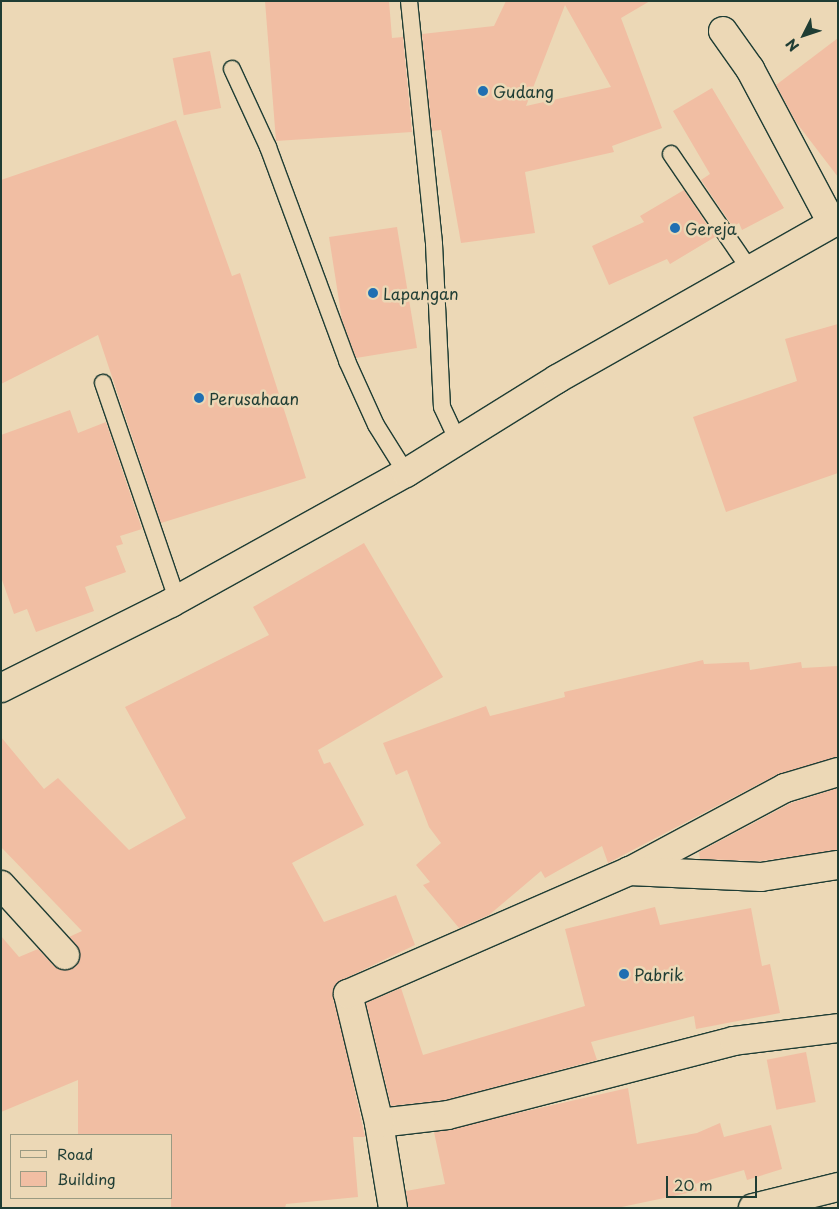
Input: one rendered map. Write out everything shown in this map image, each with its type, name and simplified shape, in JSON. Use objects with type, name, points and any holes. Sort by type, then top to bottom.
[{"type":"street","points":[[3,681],[177,599],[406,473],[557,379],[835,222],[750,69],[723,30]]},
{"type":"street","points":[[393,1208],[379,1123],[348,994],[629,871],[785,788],[838,772]]},
{"type":"street","points":[[629,871],[761,877],[838,865]]},
{"type":"street","points":[[1,885],[65,956]]},
{"type":"street","points":[[379,1123],[468,1111],[734,1041],[838,1028]]},
{"type":"street","points":[[753,1208],[838,1187]]},
{"type":"lane","points":[[409,1],[434,244],[442,406],[458,442]]},
{"type":"lane","points":[[232,69],[268,147],[347,361],[376,425],[406,473]]},
{"type":"lane","points":[[670,154],[750,270]]},
{"type":"lane","points":[[103,383],[177,599]]},
{"type":"building","points":[[265,1],[389,1],[392,38],[403,37],[412,132],[276,141]]},
{"type":"building","name":"Gudang","points":[[506,1],[650,1],[621,18],[662,128],[612,146],[614,152],[525,172],[535,233],[461,243],[441,130],[432,131],[422,34],[494,26]],"holes":[[[565,5],[611,87],[526,106]]]},
{"type":"building","points":[[838,38],[838,177],[796,122],[776,85]]},
{"type":"building","points":[[210,51],[221,108],[184,115],[173,58]]},
{"type":"building","points":[[712,88],[784,208],[742,230],[739,223],[733,227],[701,180],[710,174],[673,111]]},
{"type":"building","points":[[176,120],[232,276],[240,273],[306,478],[161,523],[98,335],[1,384],[1,180]]},
{"type":"building","points":[[684,190],[715,237],[670,264],[667,259],[609,285],[592,246],[644,222],[640,216]]},
{"type":"building","name":"Lapangan","points":[[397,227],[417,348],[356,358],[342,320],[329,237]]},
{"type":"building","points":[[838,324],[838,473],[726,512],[693,417],[797,381],[785,339]]},
{"type":"building","points":[[70,410],[78,433],[106,422],[142,529],[120,536],[123,544],[116,546],[126,572],[85,587],[94,611],[36,632],[27,609],[14,614],[1,577],[1,435]]},
{"type":"building","points":[[364,543],[443,677],[318,750],[324,764],[330,762],[364,825],[292,863],[324,922],[396,895],[415,945],[342,980],[333,990],[365,1137],[353,1137],[358,1197],[286,1204],[285,1208],[171,1208],[172,1134],[78,1134],[78,1080],[1,1112],[1,936],[19,957],[38,949],[54,966],[68,970],[76,966],[80,952],[69,937],[82,931],[1,847],[1,737],[44,789],[58,778],[129,850],[186,818],[125,707],[269,635],[253,607]]},
{"type":"building","points":[[703,660],[704,664],[749,662],[750,670],[801,662],[802,668],[838,666],[838,757],[778,774],[608,863],[602,846],[545,878],[541,871],[489,915],[459,928],[423,885],[430,882],[416,865],[441,843],[429,827],[407,770],[396,775],[383,743],[486,706],[490,716],[565,697],[564,692]]},
{"type":"building","points":[[838,788],[838,850],[760,861],[700,859],[699,852],[791,803]]},
{"type":"building","points":[[655,907],[660,925],[751,908],[762,966],[770,964],[780,1013],[696,1029],[694,1016],[591,1042],[597,1060],[445,1100],[391,1106],[366,1003],[401,988],[423,1055],[585,1006],[565,929]]},
{"type":"building","points":[[806,1052],[816,1102],[776,1110],[767,1060]]},
{"type":"building","points":[[628,1088],[637,1144],[697,1133],[720,1123],[724,1137],[771,1125],[782,1169],[747,1180],[744,1170],[695,1184],[697,1191],[617,1208],[408,1208],[406,1191],[445,1184],[434,1132]]},
{"type":"place","name":"Gudang","points":[[483,91]]},
{"type":"place","name":"Gereja","points":[[675,228]]},
{"type":"place","name":"Lapangan","points":[[373,293]]},
{"type":"place","name":"Perusahaan","points":[[199,398]]},
{"type":"place","name":"Pabrik","points":[[624,974]]}]
